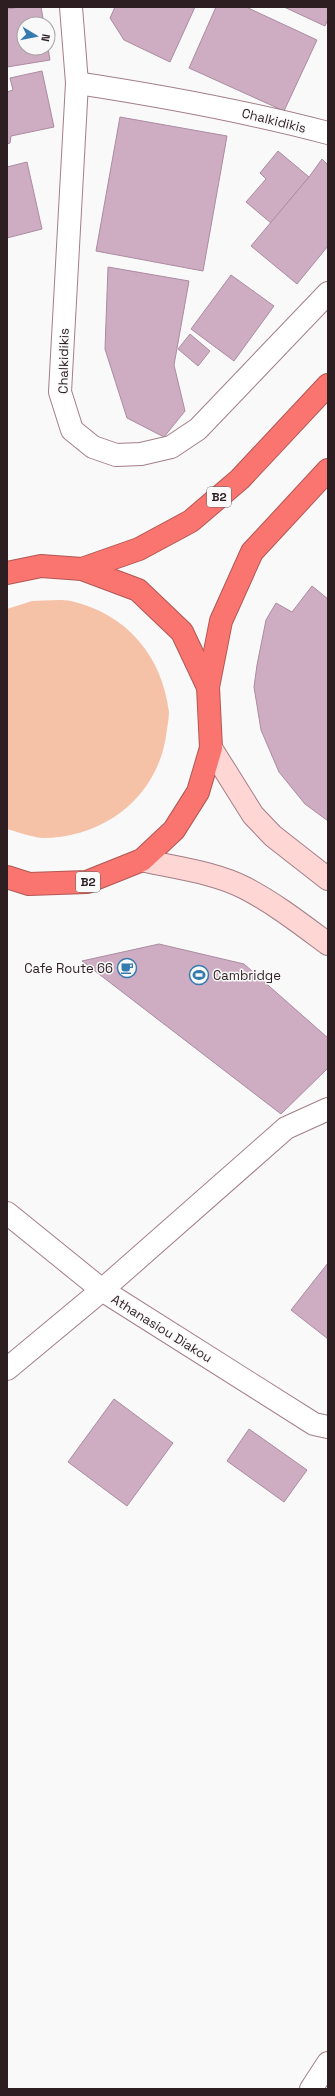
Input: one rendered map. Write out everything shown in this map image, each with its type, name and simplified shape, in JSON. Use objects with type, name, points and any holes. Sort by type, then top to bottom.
[{"type":"highway","name":"B2","points":[[82,569],[139,549],[190,521],[240,479],[328,385]]},
{"type":"highway","name":"B2","points":[[7,877],[29,884],[87,882],[142,860],[174,830],[198,792],[211,748],[208,687],[221,621],[252,552],[328,470]]},
{"type":"highway","name":"B2","points":[[7,573],[41,566],[82,569],[138,590],[182,632],[208,687]]},
{"type":"highway","name":"B2","points":[[7,893],[29,884]]},
{"type":"main road","points":[[211,748],[253,815],[273,836],[328,879]]},
{"type":"main road","points":[[142,860],[214,876],[244,887],[292,917],[328,944]]},
{"type":"street","name":"Chalkidikis","points":[[71,7],[77,83],[60,392],[72,430],[93,447],[116,455],[141,454],[171,447],[198,429],[328,293]]},
{"type":"street","name":"Chalkidikis","points":[[77,83],[171,97],[270,118],[328,133]]},
{"type":"street","points":[[7,1369],[102,1290],[286,1128],[328,1109]]},
{"type":"street","name":"Athanasiou Diakou","points":[[7,1213],[102,1290],[314,1424],[328,1427]]},
{"type":"street","points":[[311,2089],[328,2063]]},
{"type":"shaded area","points":[[32,601],[71,601],[91,607],[109,616],[125,627],[138,640],[150,656],[159,673],[169,712],[161,758],[152,778],[139,795],[124,810],[106,822],[86,831],[65,836],[42,838],[29,836],[7,829],[7,609]]},
{"type":"building","points":[[20,7],[41,7],[43,16],[16,16],[16,56],[49,56],[50,60],[7,67],[7,9]]},
{"type":"building","points":[[115,7],[195,7],[170,62],[124,40],[110,18]]},
{"type":"building","points":[[216,7],[246,7],[317,40],[284,111],[189,68]]},
{"type":"building","points":[[284,7],[328,7],[328,19],[325,26]]},
{"type":"building","points":[[42,71],[54,127],[11,136],[10,143],[7,144],[7,92],[13,90],[10,78]]},
{"type":"building","points":[[120,117],[227,136],[203,271],[96,251]]},
{"type":"building","points":[[278,151],[309,177],[271,223],[246,202],[266,179],[260,173]]},
{"type":"building","points":[[322,159],[328,165],[328,246],[297,284],[251,246],[309,177]]},
{"type":"building","points":[[27,162],[42,229],[7,238],[7,167]]},
{"type":"building","points":[[108,267],[189,281],[174,365],[185,411],[164,437],[127,418],[105,349]]},
{"type":"building","points":[[231,275],[274,306],[234,361],[191,329]]},
{"type":"building","points":[[190,334],[210,351],[198,366],[178,349]]},
{"type":"building","points":[[312,586],[328,599],[328,821],[305,804],[279,772],[261,730],[254,687],[266,620],[276,603],[292,612]]},
{"type":"building","points":[[159,944],[244,964],[328,1038],[328,1068],[281,1114],[82,961]]},
{"type":"building","points":[[328,1263],[328,1339],[291,1310]]},
{"type":"building","points":[[114,1399],[173,1443],[127,1506],[68,1462]]},
{"type":"building","points":[[249,1429],[307,1470],[284,1502],[227,1461]]},
{"type":"place","name":"Cafe Route 66","points":[[127,968]]},
{"type":"place","name":"Cambridge","points":[[199,975]]}]
